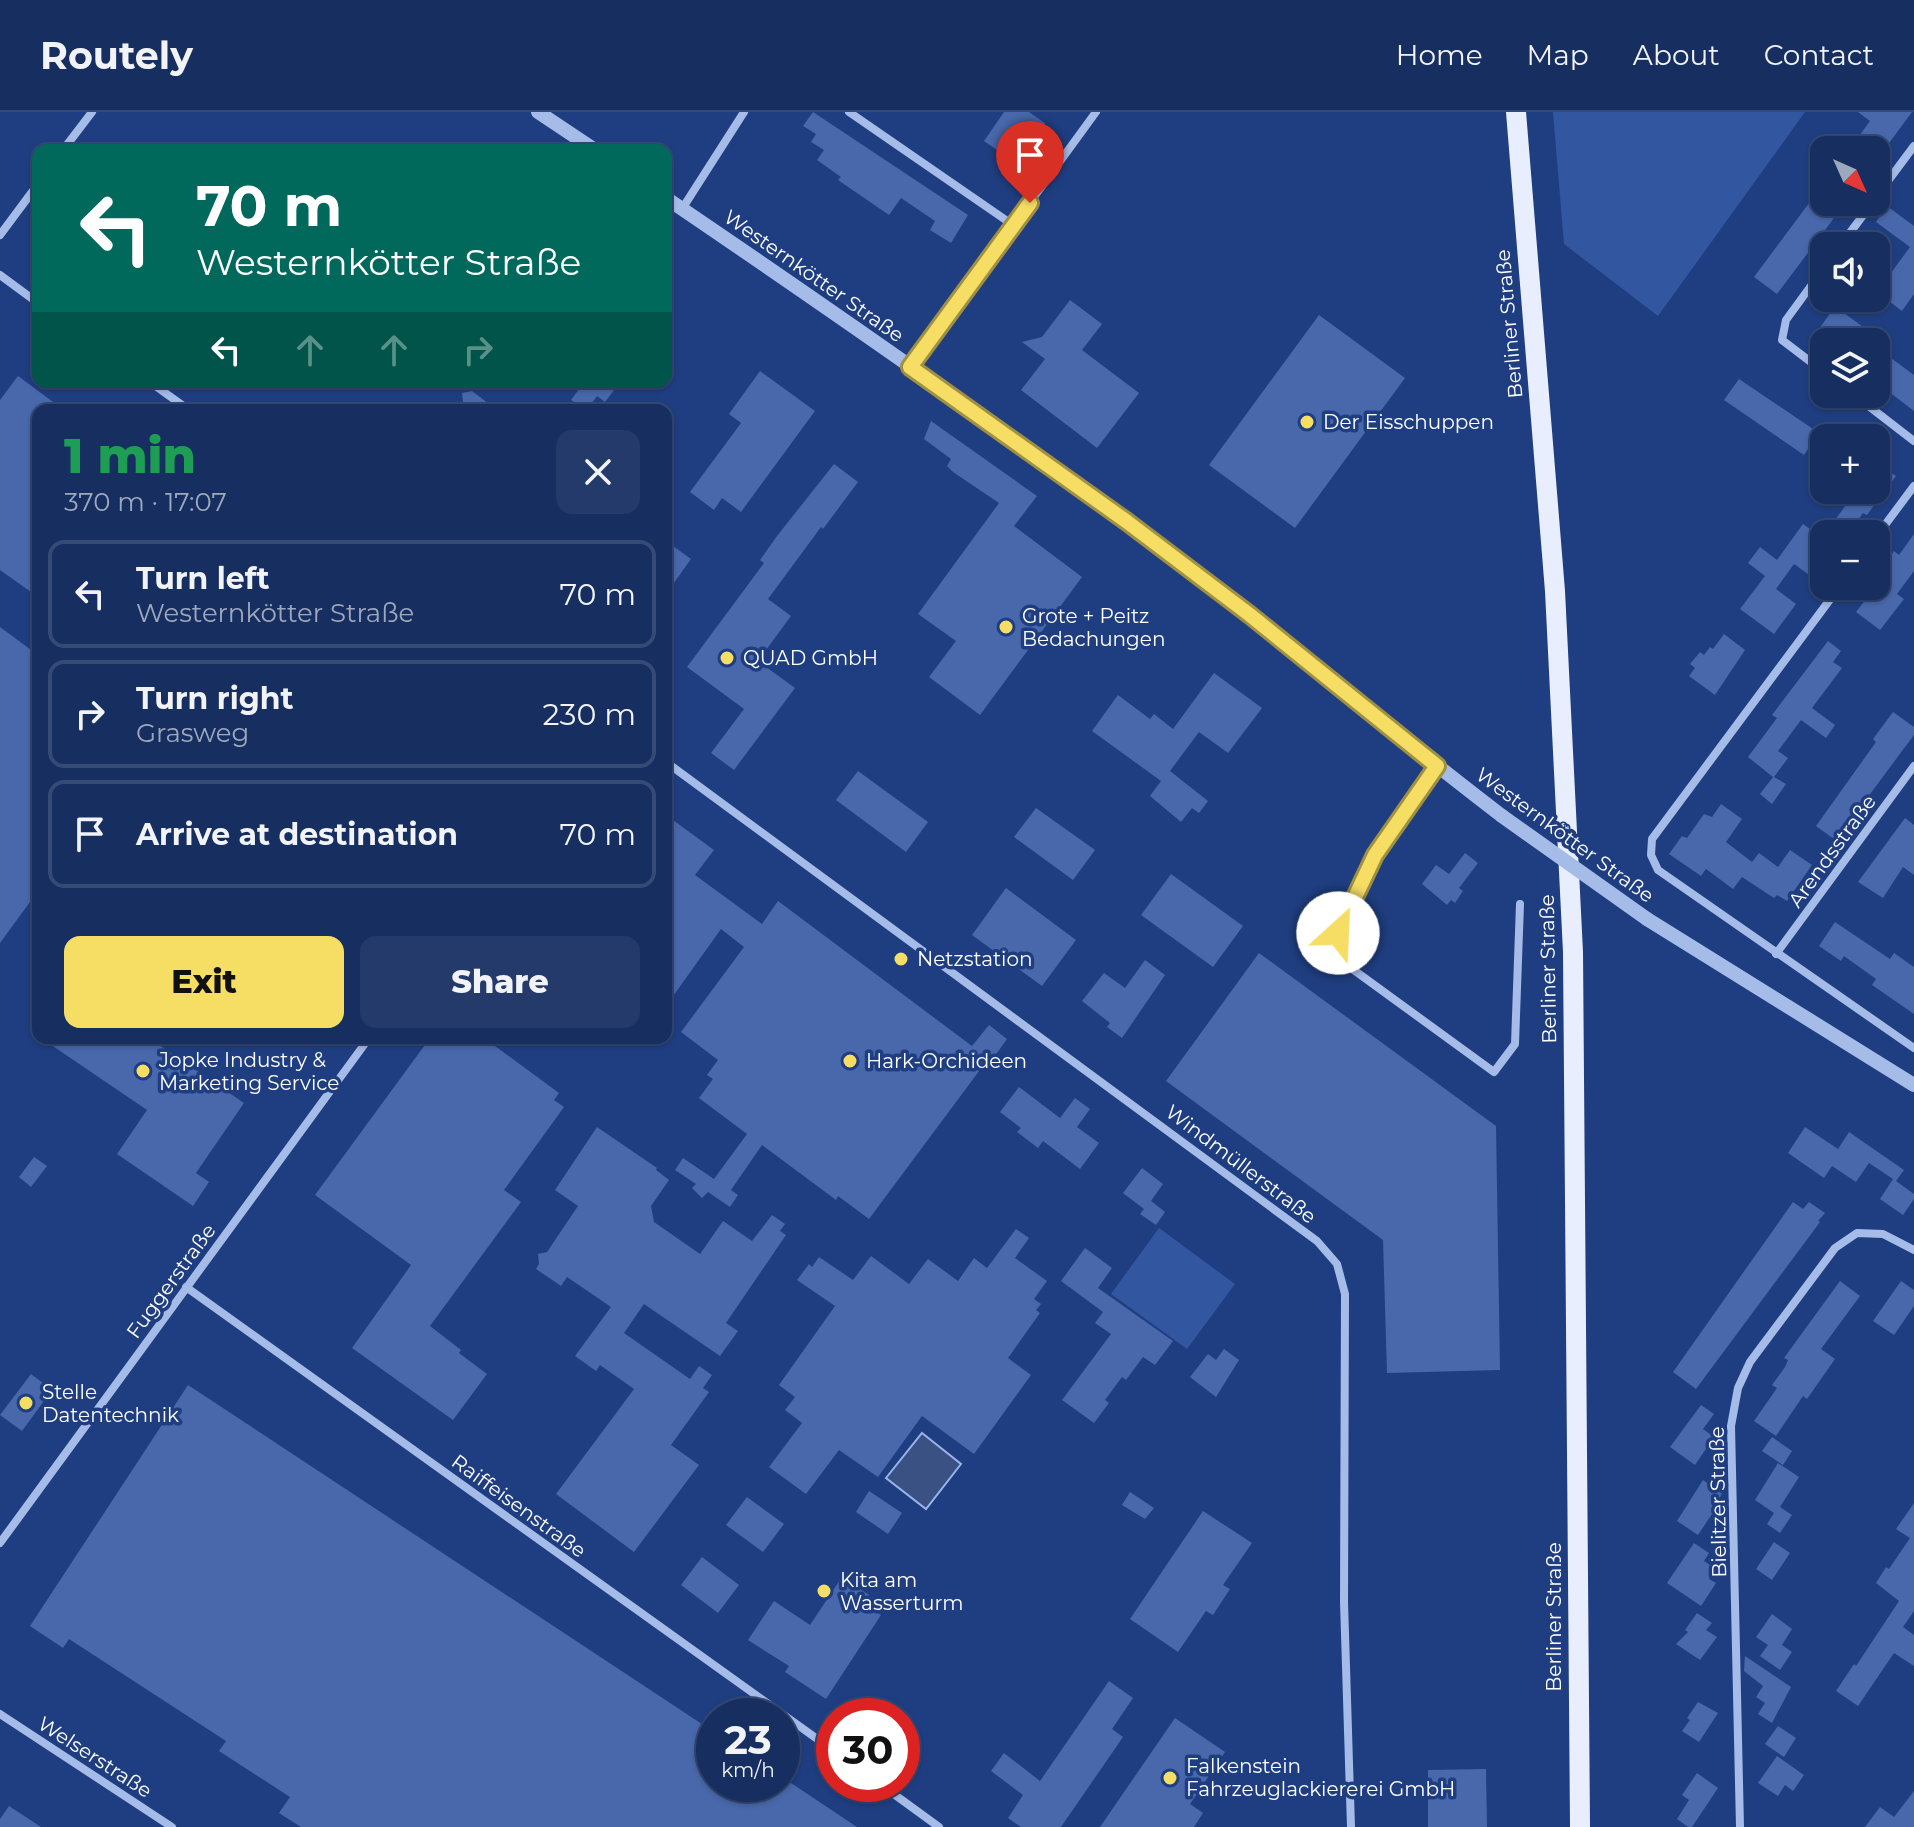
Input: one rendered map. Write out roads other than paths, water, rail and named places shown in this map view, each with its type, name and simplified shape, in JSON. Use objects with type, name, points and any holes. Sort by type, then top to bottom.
[{"type":"main road","name":"Berliner Straße","points":[[1516,112],[1555,591],[1573,952],[1580,1827]]},
{"type":"street","points":[[68,144],[92,112]]},
{"type":"street","points":[[538,112],[586,144]]},
{"type":"street","points":[[682,209],[744,112]]},
{"type":"street","points":[[849,112],[1013,225]]},
{"type":"street","points":[[910,367],[1096,112]]},
{"type":"street","points":[[1890,178],[1914,146]]},
{"type":"street","points":[[0,235],[32,192]]},
{"type":"street","name":"Westernkötter Straße","points":[[672,202],[1126,521],[1250,615],[1502,816],[1647,919],[1914,1085]]},
{"type":"street","points":[[0,275],[32,299]]},
{"type":"street","points":[[1810,287],[1786,320],[1782,340],[1810,361]]},
{"type":"street","points":[[158,388],[181,404]]},
{"type":"street","points":[[1871,408],[1914,441]]},
{"type":"street","points":[[1889,520],[1914,486]]},
{"type":"street","name":"Westernkötter Straße","points":[[1830,600],[1652,839],[1651,855],[1658,870],[1914,1048]]},
{"type":"street","name":"Windmüllerstraße","points":[[672,766],[1305,1232],[1337,1264],[1345,1294],[1344,1602],[1351,1827]]},
{"type":"street","points":[[1437,766],[1375,855],[1338,933],[1351,968],[1494,1072],[1515,1044],[1520,904]]},
{"type":"street","name":"Arendsstraße","points":[[1776,954],[1914,766]]},
{"type":"street","name":"Fuggerstraße","points":[[0,1543],[365,1044]]},
{"type":"street","name":"Bielitzer Straße","points":[[1740,1827],[1731,1426],[1738,1388],[1750,1362],[1835,1248],[1857,1233],[1883,1234],[1914,1250]]},
{"type":"street","name":"Raiffeisenstraße","points":[[186,1287],[816,1738]]},
{"type":"street","name":"Welserstraße","points":[[0,1714],[172,1827]]},
{"type":"street","points":[[905,1802],[939,1827]]},
{"type":"place","name":"Der Eisschuppen","points":[[1307,422]]},
{"type":"place","name":"Grote + Peitz Bedachungen","points":[[1006,627]]},
{"type":"place","name":"QUAD GmbH","points":[[727,658]]},
{"type":"place","name":"Netzstation","points":[[901,959]]},
{"type":"place","name":"Hark-Orchideen","points":[[850,1061]]},
{"type":"place","name":"Jopke Industry & Marketing Service","points":[[143,1071]]},
{"type":"place","name":"Stelle Datentechnik","points":[[26,1403]]},
{"type":"place","name":"Kita am Wasserturm","points":[[824,1591]]},
{"type":"place","name":"Falkenstein Fahrzeuglackiererei GmbH","points":[[1170,1778]]}]
